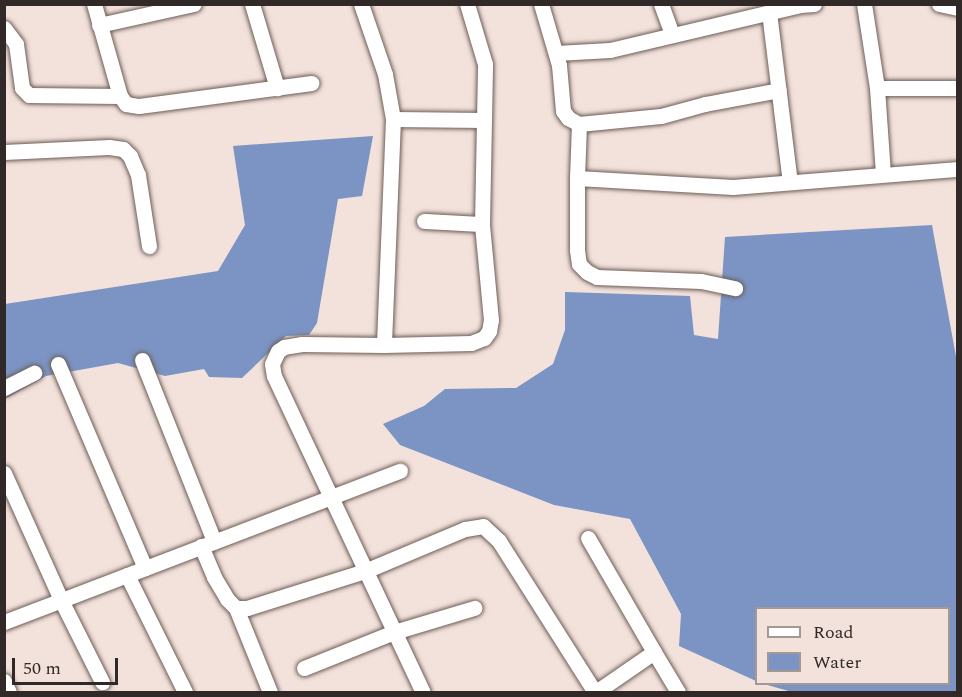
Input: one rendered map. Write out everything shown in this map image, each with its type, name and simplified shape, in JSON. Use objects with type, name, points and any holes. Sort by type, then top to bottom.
[{"type":"street","points":[[94,4],[120,96],[126,104],[139,106],[311,83]]},
{"type":"street","points":[[99,25],[194,4]]},
{"type":"street","points":[[252,4],[277,88]]},
{"type":"street","points":[[361,4],[385,74],[393,119],[384,345]]},
{"type":"street","points":[[423,693],[274,376],[272,364],[274,356],[284,347],[302,344],[471,343],[484,338],[489,331],[491,320],[482,224],[485,64],[467,4]]},
{"type":"street","points":[[541,4],[556,53],[563,111],[567,118],[579,124],[661,117],[705,104],[779,90]]},
{"type":"street","points":[[661,4],[672,35]]},
{"type":"street","points":[[864,4],[877,88],[883,173]]},
{"type":"street","points":[[939,4],[957,8]]},
{"type":"street","points":[[556,53],[610,50],[804,5]]},
{"type":"street","points":[[769,12],[790,182]]},
{"type":"street","points":[[4,28],[16,44],[22,88],[25,93],[120,96]]},
{"type":"street","points":[[877,88],[955,88]]},
{"type":"street","points":[[393,119],[484,120]]},
{"type":"street","points":[[579,124],[577,178],[579,264],[587,272],[597,277],[701,281],[735,288]]},
{"type":"street","points":[[4,153],[98,147],[123,149],[130,156],[138,175],[149,246]]},
{"type":"street","points":[[577,178],[733,187],[883,173],[957,169]]},
{"type":"street","points":[[424,221],[482,224]]},
{"type":"street","points":[[142,360],[208,543],[214,577],[236,608],[270,693]]},
{"type":"street","points":[[58,364],[145,567]]},
{"type":"street","points":[[4,388],[34,373]]},
{"type":"street","points":[[4,622],[400,471]]},
{"type":"street","points":[[4,473],[61,600],[102,682]]},
{"type":"street","points":[[236,608],[265,604],[365,571],[465,529],[483,526],[499,540],[596,693],[654,652]]},
{"type":"street","points":[[588,538],[678,693]]},
{"type":"street","points":[[127,575],[185,693]]},
{"type":"street","points":[[304,668],[394,632],[474,608]]},
{"type":"street","points":[[4,681],[9,693]]},
{"type":"water","points":[[373,136],[362,196],[338,199],[317,323],[309,335],[286,336],[242,378],[209,377],[204,369],[165,376],[118,363],[46,376],[5,399],[5,304],[218,271],[245,225],[233,146]]},
{"type":"water","points":[[932,225],[957,362],[957,692],[792,692],[768,685],[950,685],[950,607],[755,607],[755,681],[679,646],[681,614],[630,519],[554,505],[400,445],[383,424],[424,406],[445,389],[516,388],[553,364],[565,330],[565,292],[690,296],[694,335],[718,339],[725,237]]}]
